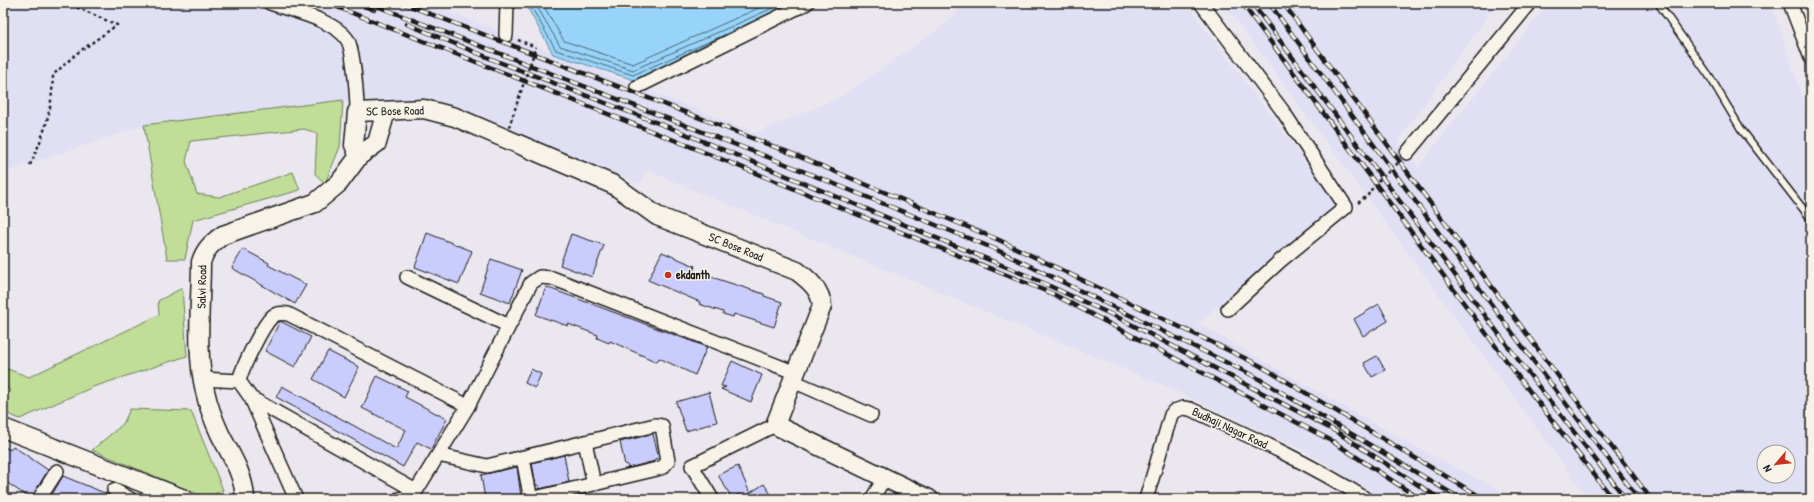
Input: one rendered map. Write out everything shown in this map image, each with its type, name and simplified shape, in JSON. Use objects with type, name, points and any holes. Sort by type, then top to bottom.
[{"type":"street","points":[[270,3],[330,25],[348,40],[357,88],[358,112],[354,145],[359,156]]},
{"type":"street","points":[[506,35],[507,3]]},
{"type":"street","points":[[636,87],[807,3]]},
{"type":"street","points":[[1201,3],[1282,110],[1346,207],[1280,261],[1228,309]]},
{"type":"street","points":[[1407,153],[1530,3]]},
{"type":"street","points":[[1790,3],[1811,58]]},
{"type":"street","name":"SC Bose Road","points":[[358,112],[424,109],[456,117],[614,184],[657,216],[797,271],[816,289],[821,297],[822,306],[775,425]]},
{"type":"street","name":"Salvi Road","points":[[245,499],[243,481],[219,432],[205,391],[201,346],[201,262],[204,252],[211,244],[224,235],[315,203],[339,183],[359,156],[377,143],[386,111]]},
{"type":"street","points":[[407,277],[509,326]]},
{"type":"street","points":[[400,499],[405,498],[416,491],[468,406],[531,283],[540,277],[552,278],[794,377],[871,415]]},
{"type":"street","points":[[296,499],[251,398],[239,381],[242,369],[270,320],[280,313],[288,314],[468,406]]},
{"type":"street","points":[[203,378],[239,381]]},
{"type":"street","points":[[251,398],[416,491]]},
{"type":"street","name":"Budhaji Nagar Road","points":[[1146,499],[1171,415],[1174,411],[1183,408],[1190,409],[1236,430],[1366,499]]},
{"type":"street","points":[[438,455],[487,466],[655,425],[662,426],[664,430],[668,461],[664,467],[532,498],[523,458]]},
{"type":"street","points":[[712,499],[692,466],[775,425],[929,499]]},
{"type":"street","points":[[3,428],[184,499]]},
{"type":"street","points":[[585,442],[594,484]]},
{"type":"street","points":[[39,499],[57,471]]},
{"type":"street","points":[[872,499],[885,477]]},
{"type":"street","points":[[114,490],[130,499]]},
{"type":"lane","points":[[1658,3],[1710,77],[1741,130],[1811,219]]},
{"type":"path","points":[[30,165],[43,136],[50,114],[53,75],[76,54],[118,25],[67,3]]},
{"type":"path","points":[[506,35],[536,47],[508,127]]},
{"type":"path","points":[[1346,207],[1354,205],[1368,195],[1376,184],[1407,153]]},
{"type":"shaded area","points":[[3,3],[428,3],[755,133],[841,97],[942,27],[966,3],[1186,3],[1340,208],[1197,323],[1410,444],[1501,491],[1507,499],[1382,499],[1306,451],[1165,386],[646,170],[640,184],[446,109],[343,100],[144,125],[3,173]]},
{"type":"shaded area","points":[[1224,3],[1497,3],[1397,142],[1418,167],[1549,3],[1771,3],[1811,124],[1811,499],[1589,499]]},
{"type":"green space","points":[[343,100],[340,147],[325,183],[315,174],[317,133],[304,129],[191,141],[186,161],[197,194],[219,197],[293,172],[300,190],[193,220],[185,259],[167,259],[144,125]]},
{"type":"green space","points":[[182,288],[187,356],[93,387],[20,419],[3,412],[3,398],[10,391],[3,380],[5,368],[29,377],[159,315],[158,301]]},
{"type":"green space","points":[[130,409],[191,411],[223,490],[207,498],[92,450],[123,424]]},
{"type":"water","points":[[525,3],[806,3],[634,80],[553,54]]},
{"type":"building","points":[[427,233],[472,251],[459,284],[415,267]]},
{"type":"building","points":[[571,234],[604,245],[592,277],[560,265]]},
{"type":"building","points":[[243,249],[269,263],[268,265],[306,285],[295,304],[232,268]]},
{"type":"building","points":[[662,252],[695,266],[693,271],[764,294],[764,296],[782,302],[774,327],[734,314],[733,317],[723,314],[723,312],[699,304],[700,302],[648,280]]},
{"type":"building","points":[[491,259],[522,270],[510,303],[480,292]]},
{"type":"building","points":[[546,287],[707,347],[695,375],[659,358],[657,362],[610,341],[609,343],[597,338],[598,335],[568,324],[568,326],[536,315]]},
{"type":"building","points":[[1379,304],[1388,321],[1363,336],[1354,319]]},
{"type":"building","points":[[280,321],[311,337],[295,367],[265,351]]},
{"type":"building","points":[[328,351],[359,367],[344,397],[313,379]]},
{"type":"building","points":[[1377,356],[1385,370],[1372,377],[1364,363]]},
{"type":"building","points":[[732,361],[762,375],[751,402],[721,389],[726,387],[721,386]]},
{"type":"building","points":[[531,369],[541,374],[535,388],[525,383]]},
{"type":"building","points":[[377,376],[408,391],[405,397],[447,419],[431,449],[417,442],[403,467],[276,397],[282,386],[396,449],[406,430],[362,408]]},
{"type":"building","points":[[709,392],[717,422],[686,431],[676,402]]},
{"type":"building","points":[[653,434],[659,458],[655,459],[655,461],[628,468],[627,464],[625,465],[620,442]]},
{"type":"building","points":[[3,446],[10,450],[13,446],[48,470],[31,499],[3,480]]},
{"type":"building","points":[[564,455],[569,482],[539,489],[539,485],[536,485],[532,463]]},
{"type":"building","points":[[738,466],[750,493],[764,484],[774,499],[739,499],[742,497],[740,494],[732,498],[718,475]]},
{"type":"building","points":[[517,467],[521,497],[485,499],[481,475]]},
{"type":"building","points":[[63,476],[107,494],[114,499],[55,499],[51,496]]},
{"type":"railway","points":[[327,3],[689,146],[1053,294],[1332,441],[1420,499]]},
{"type":"railway","points":[[357,3],[374,10]]},
{"type":"railway","points":[[369,3],[783,163],[995,249],[1254,376],[1461,499]]},
{"type":"railway","points":[[402,3],[788,152],[999,240],[1259,365],[1484,499]]},
{"type":"railway","points":[[1242,3],[1514,371],[1613,499]]},
{"type":"railway","points":[[1252,3],[1522,365],[1626,499]]},
{"type":"railway","points":[[1269,3],[1531,358],[1639,499]]},
{"type":"railway","points":[[1283,3],[1540,352],[1651,499]]},
{"type":"railway","points":[[407,24],[499,62],[676,130],[1028,276],[1119,318],[1337,432],[1440,499]]},
{"type":"place","name":"ekdanth","points":[[668,275]]}]
